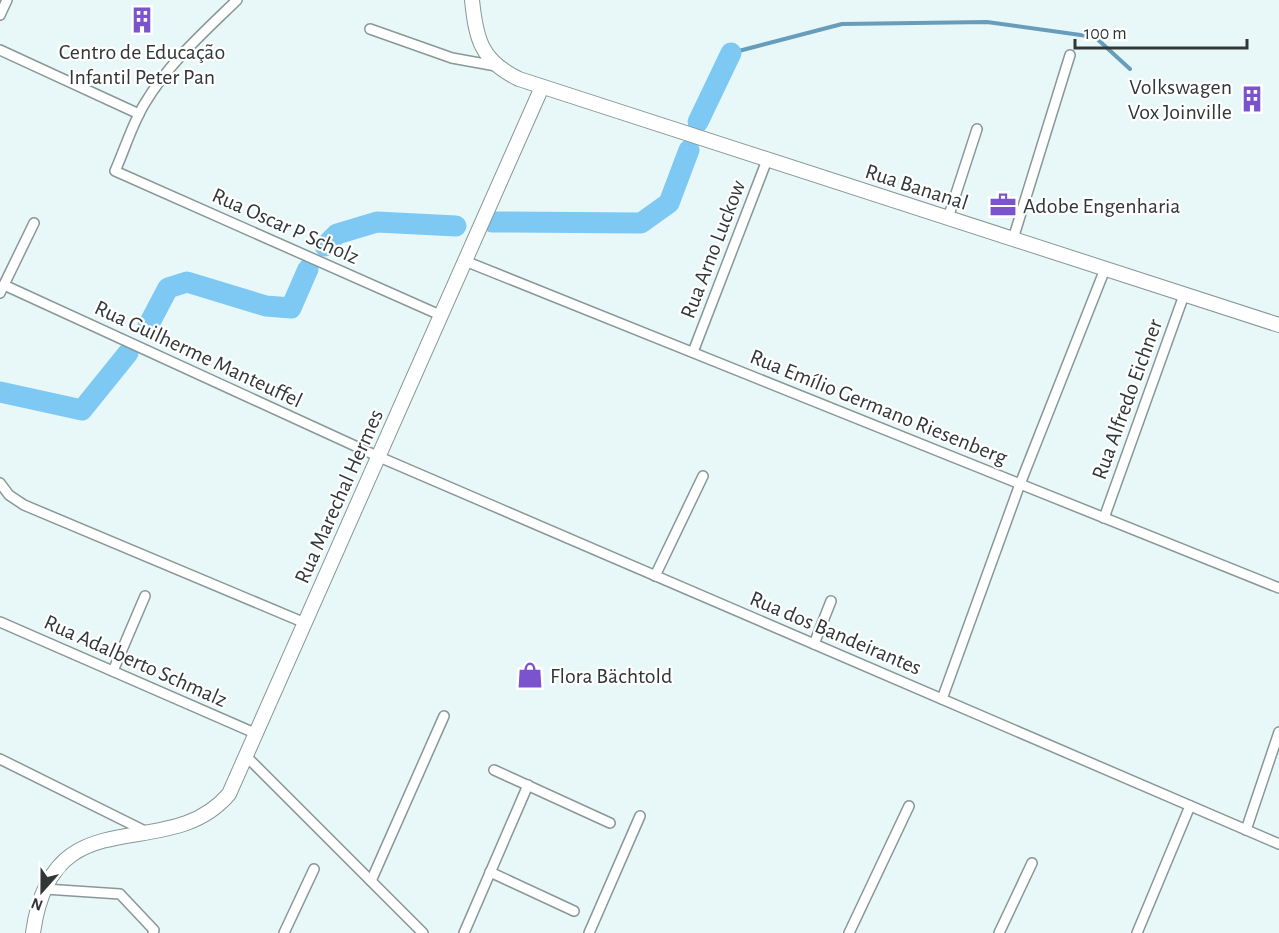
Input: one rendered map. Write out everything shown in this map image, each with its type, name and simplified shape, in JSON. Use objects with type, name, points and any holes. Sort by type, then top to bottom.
[{"type":"street","points":[[0,15],[7,0]]},
{"type":"street","points":[[0,50],[139,114],[174,65],[237,0]]},
{"type":"street","points":[[472,0],[480,44],[496,66]]},
{"type":"street","points":[[370,29],[452,58],[496,66],[519,79],[542,87]]},
{"type":"street","points":[[1012,239],[1070,55]]},
{"type":"street","name":"Rua Bananal","points":[[542,87],[1279,325]]},
{"type":"street","name":"Rua Marechal Hermes","points":[[33,933],[35,918],[45,889],[57,870],[80,850],[112,837],[184,824],[212,811],[229,794],[542,87]]},
{"type":"street","name":"Rua Oscar P Scholz","points":[[139,114],[115,171],[440,315]]},
{"type":"street","points":[[948,218],[977,129]]},
{"type":"street","name":"Rua Arno Luckow","points":[[693,352],[767,160]]},
{"type":"street","points":[[2,289],[34,223]]},
{"type":"street","name":"Rua Emílio Germano Riesenberg","points":[[465,261],[1279,588]]},
{"type":"street","points":[[942,699],[1020,484],[1105,269]]},
{"type":"street","name":"Rua Guilherme Manteuffel","points":[[2,289],[377,456]]},
{"type":"street","name":"Rua Alfredo Eichner","points":[[1104,518],[1184,295]]},
{"type":"street","name":"Rua dos Bandeirantes","points":[[377,456],[1279,844]]},
{"type":"street","points":[[655,576],[703,476]]},
{"type":"street","points":[[0,483],[9,495],[24,505],[305,623]]},
{"type":"street","points":[[113,671],[145,596]]},
{"type":"street","points":[[814,644],[831,601]]},
{"type":"street","name":"Rua Adalberto Schmalz","points":[[0,622],[257,734]]},
{"type":"street","points":[[371,881],[444,716]]},
{"type":"street","points":[[1246,830],[1279,732]]},
{"type":"street","points":[[247,757],[423,933]]},
{"type":"street","points":[[0,759],[147,831]]},
{"type":"street","points":[[494,770],[610,823]]},
{"type":"street","points":[[464,933],[528,785]]},
{"type":"street","points":[[849,933],[909,806]]},
{"type":"street","points":[[1137,933],[1190,806]]},
{"type":"street","points":[[589,933],[640,816]]},
{"type":"street","points":[[999,933],[1032,863]]},
{"type":"street","points":[[284,933],[314,869]]},
{"type":"street","points":[[490,872],[574,911]]},
{"type":"street","points":[[45,889],[120,894],[154,930],[153,933]]},
{"type":"waterway","points":[[731,53],[842,24],[987,22],[1095,37],[1130,69]]},
{"type":"waterway","points":[[698,122],[731,53]]},
{"type":"waterway","points":[[492,222],[641,223],[669,203],[689,150]]},
{"type":"waterway","points":[[325,246],[337,234],[377,222],[456,226]]},
{"type":"waterway","points":[[148,326],[168,288],[187,282],[266,306],[291,308],[308,269]]},
{"type":"waterway","points":[[0,392],[82,410],[128,353]]},
{"type":"place","name":"Centro de Educação Infantil Peter Pan","points":[[142,20]]},
{"type":"place","name":"Volkswagen Vox Joinville","points":[[1252,99]]},
{"type":"place","name":"Adobe Engenharia","points":[[1003,205]]},
{"type":"place","name":"Flora Bächtold","points":[[530,675]]}]
